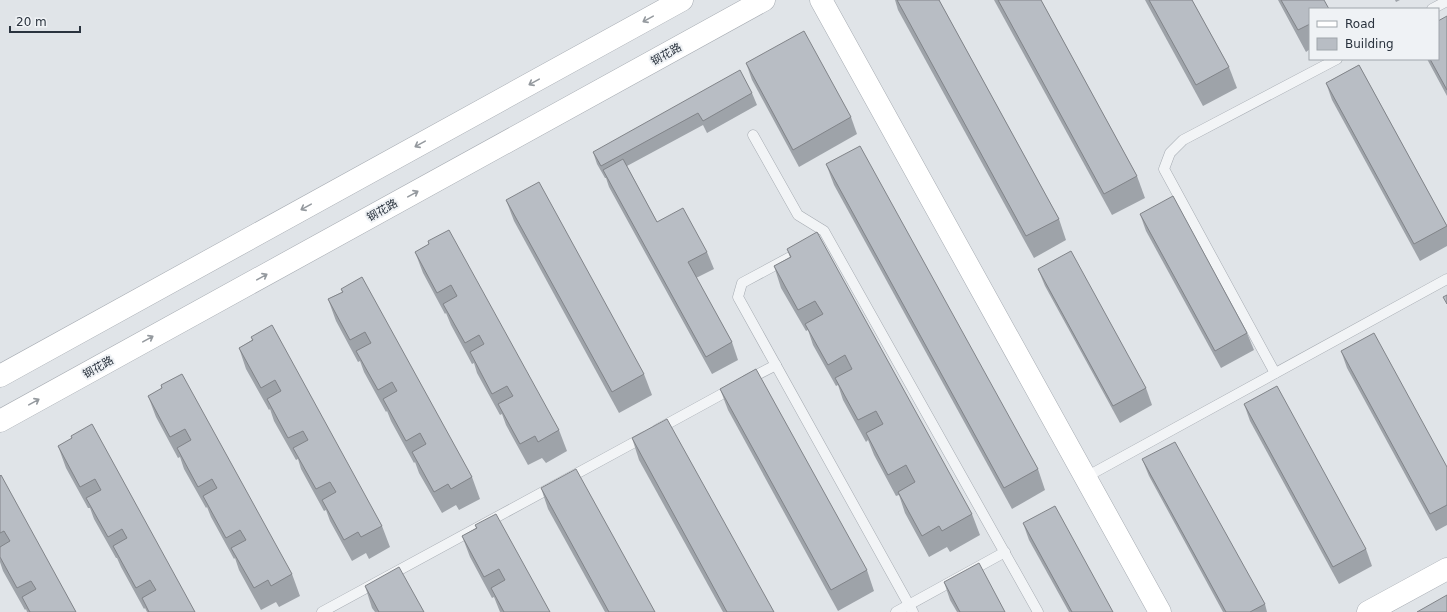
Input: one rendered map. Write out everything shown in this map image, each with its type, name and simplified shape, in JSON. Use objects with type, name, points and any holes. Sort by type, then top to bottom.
[{"type":"main road","points":[[0,376],[682,0]]},
{"type":"main road","name":"钢花路","points":[[0,421],[764,0]]},
{"type":"main road","points":[[821,0],[1160,612]]},
{"type":"main road","points":[[1368,612],[1447,569]]},
{"type":"lane","points":[[1434,8],[1447,1]]},
{"type":"lane","points":[[1275,373],[1164,169],[1170,153],[1184,140],[1335,60]]},
{"type":"lane","points":[[753,135],[798,215],[824,230],[825,239],[1038,612]]},
{"type":"lane","points":[[802,251],[742,283],[738,297],[911,608]]},
{"type":"lane","points":[[1086,478],[1447,279]]},
{"type":"lane","points":[[322,612],[776,365]]},
{"type":"lane","points":[[896,612],[911,608],[1005,552]]},
{"type":"building","points":[[897,0],[939,0],[1059,219],[1026,236]]},
{"type":"building","points":[[998,0],[1041,0],[1137,176],[1104,194]]},
{"type":"building","points":[[1149,0],[1192,0],[1229,67],[1196,85]]},
{"type":"building","points":[[1281,0],[1324,0],[1328,8],[1309,8],[1309,24],[1298,30]]},
{"type":"building","points":[[1447,16],[1447,90],[1431,60],[1439,60],[1439,20]]},
{"type":"building","points":[[804,31],[851,117],[793,150],[746,63]]},
{"type":"building","points":[[1359,65],[1447,226],[1414,244],[1326,83]]},
{"type":"building","points":[[740,70],[752,93],[703,121],[698,113],[601,166],[593,152]]},
{"type":"building","points":[[860,146],[1038,469],[1004,488],[826,164]]},
{"type":"building","points":[[623,159],[657,222],[683,208],[707,252],[688,262],[732,342],[706,357],[603,170]]},
{"type":"building","points":[[539,182],[644,374],[612,392],[506,200]]},
{"type":"building","points":[[1173,196],[1247,333],[1215,351],[1140,214]]},
{"type":"building","points":[[449,230],[559,430],[538,442],[535,436],[520,444],[498,404],[513,396],[507,386],[492,394],[470,352],[484,344],[479,335],[465,343],[443,304],[457,296],[451,285],[437,293],[415,252],[429,244],[428,241]]},
{"type":"building","points":[[817,232],[972,514],[942,531],[939,526],[922,536],[898,492],[915,482],[906,465],[888,475],[866,433],[883,424],[876,411],[858,420],[835,378],[852,369],[845,355],[828,365],[805,324],[823,314],[815,301],[798,310],[774,266],[791,257],[787,249]]},
{"type":"building","points":[[1071,251],[1146,388],[1113,406],[1038,269]]},
{"type":"building","points":[[362,277],[472,477],[451,489],[448,484],[434,492],[412,452],[426,444],[420,433],[406,441],[383,399],[397,391],[392,382],[378,390],[356,351],[371,343],[365,332],[350,340],[328,299],[343,292],[341,289]]},
{"type":"building","points":[[1447,295],[1447,304],[1443,297]]},
{"type":"building","points":[[272,325],[382,526],[361,537],[358,532],[344,540],[322,500],[336,492],[330,482],[316,489],[293,448],[308,440],[303,431],[288,438],[267,399],[281,391],[275,380],[261,388],[239,348],[253,340],[251,337]]},
{"type":"building","points":[[1374,333],[1447,467],[1447,505],[1430,514],[1341,351]]},
{"type":"building","points":[[756,369],[867,570],[831,590],[720,389]]},
{"type":"building","points":[[182,374],[292,574],[271,586],[268,580],[254,588],[231,548],[246,540],[240,530],[226,538],[203,496],[217,488],[212,479],[198,487],[177,448],[191,440],[185,429],[170,437],[148,396],[162,388],[161,385]]},
{"type":"building","points":[[1277,386],[1366,549],[1333,567],[1244,404]]},
{"type":"building","points":[[667,419],[774,612],[727,612],[632,438]]},
{"type":"building","points":[[92,424],[195,612],[149,612],[142,598],[156,590],[150,580],[136,588],[113,546],[127,538],[122,529],[108,537],[86,498],[101,490],[95,479],[80,487],[58,446],[72,438],[71,436]]},
{"type":"building","points":[[1175,442],[1265,604],[1250,612],[1226,612],[1142,459]]},
{"type":"building","points":[[576,469],[655,612],[609,612],[541,488]]},
{"type":"building","points":[[1,475],[76,612],[30,612],[22,597],[36,589],[31,581],[17,588],[0,557],[0,547],[10,541],[4,531],[0,533]]},
{"type":"building","points":[[1055,506],[1113,612],[1072,612],[1023,523]]},
{"type":"building","points":[[496,514],[550,612],[504,612],[491,588],[505,580],[499,569],[484,577],[462,536],[477,528],[475,525]]},
{"type":"building","points":[[979,563],[1005,612],[960,612],[944,582]]},
{"type":"building","points":[[399,567],[424,612],[379,612],[365,586]]},
{"type":"building","points":[[1447,595],[1447,612],[1417,612]]}]
